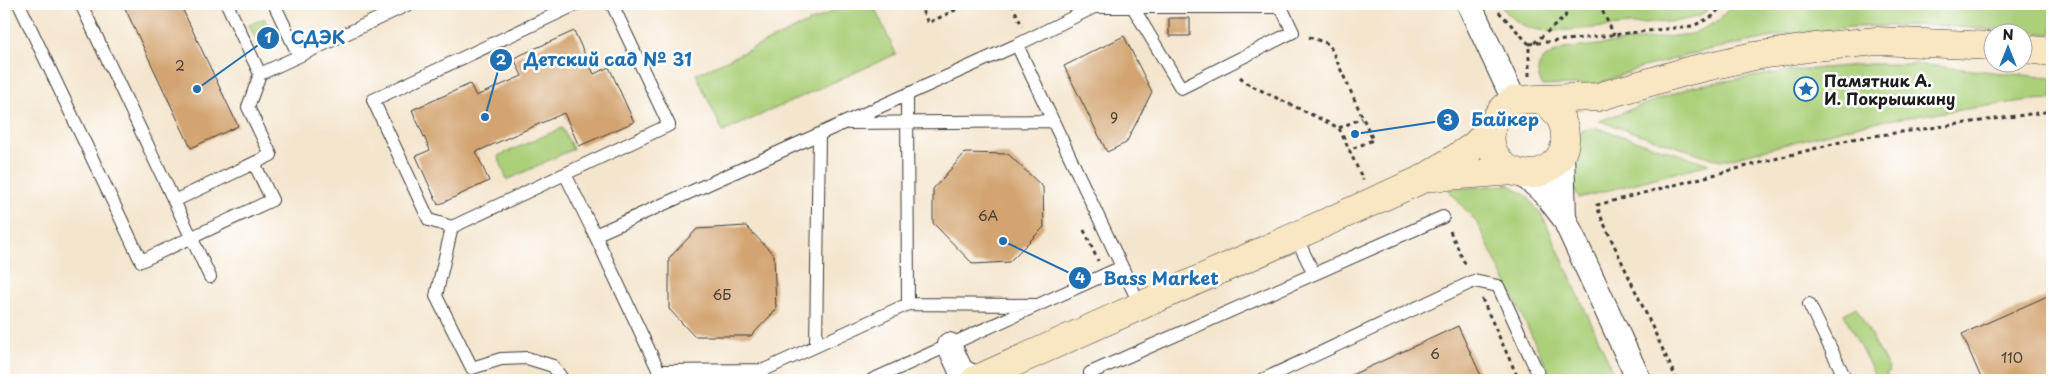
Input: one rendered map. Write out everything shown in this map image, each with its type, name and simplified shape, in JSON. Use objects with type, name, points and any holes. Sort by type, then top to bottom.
[{"type":"main road","points":[[1518,172],[1503,165],[1495,155],[1490,142],[1490,129],[1494,118],[1503,107],[1528,99],[1598,98],[1640,87],[1688,71],[1754,56],[1815,47],[1877,41],[1984,46]]},
{"type":"main road","points":[[2034,50],[2052,52]]},
{"type":"main road","points":[[1424,178],[1453,174],[1518,172],[1534,174],[1546,169],[1555,162],[1578,124],[1596,110],[1640,87]]},
{"type":"main road","points":[[1528,99],[1552,107],[1561,117],[1565,129],[1564,147]]},
{"type":"main road","points":[[978,380],[1424,178],[1474,146],[1490,129]]},
{"type":"street","points":[[1469,4],[1528,99]]},
{"type":"street","points":[[1564,147],[1564,218]]},
{"type":"street","points":[[1518,172],[1544,192],[1564,218],[1639,380]]},
{"type":"street","points":[[949,345],[961,371],[978,380]]},
{"type":"lane","points":[[19,4],[141,262],[272,200],[254,163]]},
{"type":"lane","points":[[81,4],[210,277]]},
{"type":"lane","points":[[174,201],[271,155],[248,107],[260,74],[227,4]]},
{"type":"lane","points":[[274,4],[299,56]]},
{"type":"lane","points":[[260,74],[409,4]]},
{"type":"lane","points":[[577,4],[372,100],[428,220],[452,227],[669,125],[612,4]]},
{"type":"lane","points":[[595,235],[1023,42],[1094,5],[1134,8],[1281,5],[1293,32],[1181,88],[1134,8]]},
{"type":"lane","points":[[1023,42],[1053,121],[1140,305]]},
{"type":"lane","points":[[907,95],[908,304]]},
{"type":"lane","points":[[844,123],[1053,121]]},
{"type":"lane","points":[[816,345],[818,135]]},
{"type":"lane","points":[[565,174],[661,376],[764,370],[908,304],[1037,305]]},
{"type":"lane","points":[[1093,380],[1090,373],[1443,217]]},
{"type":"lane","points":[[452,227],[436,296],[472,368],[501,359],[527,358],[553,366],[563,380]]},
{"type":"lane","points":[[1295,235],[1314,274]]},
{"type":"lane","points":[[872,380],[1122,267]]},
{"type":"lane","points":[[1262,380],[1474,282],[1498,286],[1541,380]]},
{"type":"lane","points":[[1809,304],[1846,380]]},
{"type":"path","points":[[919,4],[928,23],[968,4]]},
{"type":"path","points":[[1012,4],[1023,42]]},
{"type":"path","points":[[1528,99],[1532,44],[1565,17],[1569,4]]},
{"type":"path","points":[[1599,4],[1614,35]]},
{"type":"path","points":[[1532,44],[1693,26],[1713,16],[1723,4]]},
{"type":"path","points":[[1498,11],[1532,44]]},
{"type":"path","points":[[1293,32],[1329,44],[1372,140],[1349,150]]},
{"type":"path","points":[[1677,380],[1600,215],[1598,205],[1852,139],[2052,112]]},
{"type":"path","points":[[1338,128],[1362,118]]},
{"type":"green space","points":[[849,4],[873,4],[896,54],[723,132],[696,74]]},
{"type":"green space","points":[[1499,4],[1714,4],[1700,16],[1679,21],[1546,31],[1530,28],[1518,22]]},
{"type":"green space","points":[[1733,4],[2052,4],[2052,34],[2034,33],[2034,22],[1984,22],[1984,29],[1929,25],[1851,27],[1783,35],[1703,51],[1640,68],[1597,84],[1543,86],[1539,79],[1538,72],[1542,62],[1557,51],[1692,34],[1717,22]]},
{"type":"green space","points":[[264,18],[274,40],[259,46],[249,25]]},
{"type":"green space","points":[[1871,64],[1914,64],[2052,78],[2052,99],[2030,100],[1867,123],[1721,161],[1599,121],[1694,86],[1788,71]]},
{"type":"green space","points":[[1594,127],[1709,164],[1579,198],[1570,179],[1573,142],[1582,131]]},
{"type":"green space","points":[[562,128],[573,149],[507,180],[498,156]]},
{"type":"green space","points":[[1510,185],[1527,196],[1544,219],[1617,380],[1553,380],[1477,223],[1448,189]]},
{"type":"green space","points":[[1856,307],[1890,371],[1886,373],[1889,380],[1877,380],[1844,314]]},
{"type":"building","points":[[123,4],[180,4],[238,126],[191,148]]},
{"type":"building","points":[[1169,18],[1190,18],[1190,36],[1169,36]]},
{"type":"building","points":[[574,31],[594,74],[609,67],[634,122],[579,146],[564,113],[476,152],[489,181],[438,205],[416,156],[430,150],[412,110],[470,84],[476,96],[522,76],[514,58]]},
{"type":"building","points":[[1124,36],[1152,92],[1126,143],[1107,152],[1064,66]]},
{"type":"building","points":[[965,153],[1008,154],[1043,187],[1044,227],[1009,262],[973,264],[933,223],[933,189]]},
{"type":"building","points":[[746,226],[774,255],[776,310],[751,336],[694,336],[669,309],[669,258],[697,229]]},
{"type":"building","points":[[2052,294],[2052,380],[1982,380],[1962,334]]},
{"type":"building","points":[[1458,326],[1483,380],[1341,380]]},
{"type":"place","name":"СДЭК","points":[[197,89]]},
{"type":"place","name":"Памятник А. И. Покрышкину","points":[[1806,89]]},
{"type":"place","name":"Детский сад № 31","points":[[485,117]]},
{"type":"place","name":"Байкер","points":[[1355,134]]},
{"type":"place","name":"Bass Market","points":[[1003,241]]}]
